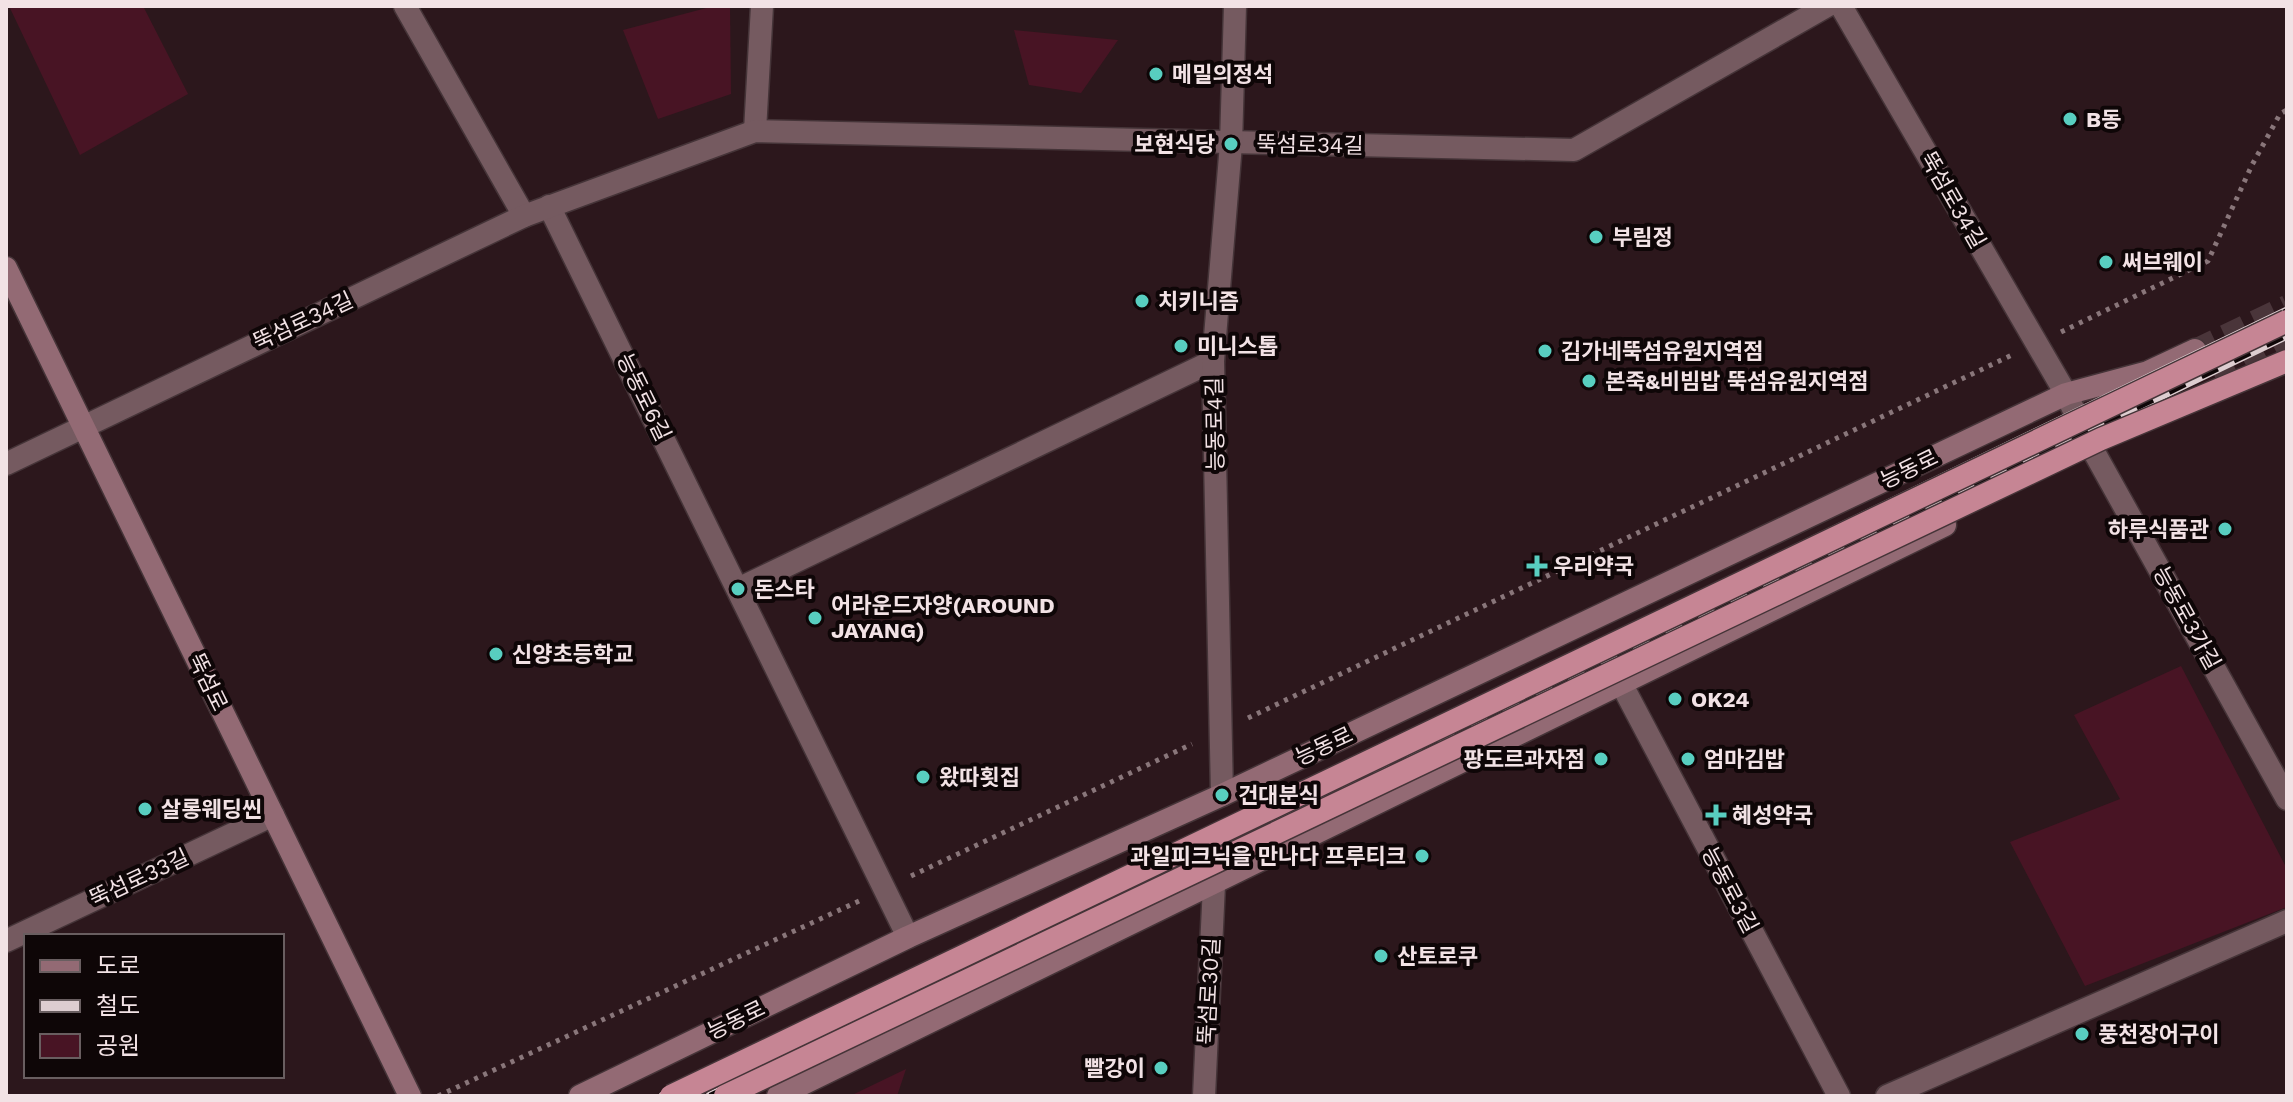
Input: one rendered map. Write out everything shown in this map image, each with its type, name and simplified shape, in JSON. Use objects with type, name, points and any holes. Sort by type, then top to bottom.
[{"type":"highway","points":[[671,1096],[2287,321]]},
{"type":"highway","points":[[725,1096],[2101,439],[2287,361]]},
{"type":"main road","name":"뚝섬로","points":[[6,268],[410,1096]]},
{"type":"main road","name":"능동로","points":[[580,1096],[908,937],[1222,795],[2066,394],[2148,372],[2195,350]]},
{"type":"main road","points":[[778,1096],[2094,452],[2164,406],[2213,383]]},
{"type":"street","points":[[405,6],[524,216]]},
{"type":"street","points":[[755,131],[762,6]]},
{"type":"street","name":"능동로4길","points":[[1222,795],[1213,361],[1231,144],[1235,6]]},
{"type":"street","name":"뚝섬로34길","points":[[6,464],[524,216],[755,131],[1574,150],[1827,6]]},
{"type":"street","name":"뚝섬로34길","points":[[1841,6],[2066,394]]},
{"type":"street","name":"능동로6길","points":[[549,206],[908,937]]},
{"type":"street","points":[[738,589],[1213,361]]},
{"type":"street","name":"능동로3가길","points":[[2066,394],[2094,452],[2287,799]]},
{"type":"street","name":"능동로3길","points":[[1622,685],[1839,1096]]},
{"type":"street","name":"뚝섬로33길","points":[[6,941],[273,815]]},
{"type":"street","name":"뚝섬로30길","points":[[1204,1096],[1214,885]]},
{"type":"street","points":[[1887,1096],[2287,921]]},
{"type":"path","points":[[2036,343],[2208,261],[2252,165],[2280,114],[2287,110]]},
{"type":"green space","points":[[9,6],[143,6],[188,94],[80,155]]},
{"type":"green space","points":[[714,6],[730,6],[731,94],[658,119],[623,30]]},
{"type":"green space","points":[[1014,30],[1118,40],[1081,93],[1029,85]]},
{"type":"green space","points":[[2181,666],[2287,869],[2287,907],[2085,986],[2010,842],[2120,799],[2074,715]]},
{"type":"green space","points":[[906,1069],[897,1096],[850,1096]]},
{"type":"tunnel","points":[[2195,350],[2287,306]]},
{"type":"tunnel","points":[[2217,381],[2287,345]]},
{"type":"railway","points":[[663,1096],[2287,311]]},
{"type":"railway","points":[[710,1096],[2287,335]]},
{"type":"place","name":"메밀의정석","points":[[1156,74]]},
{"type":"place","name":"B동","points":[[2070,119]]},
{"type":"place","name":"보현식당","points":[[1231,144]]},
{"type":"place","name":"부림정","points":[[1596,237]]},
{"type":"place","name":"써브웨이","points":[[2106,262]]},
{"type":"place","name":"치키니즘","points":[[1142,301]]},
{"type":"place","name":"미니스톱","points":[[1181,346]]},
{"type":"place","name":"김가네뚝섬유원지역점","points":[[1545,351]]},
{"type":"place","name":"본죽&비빔밥 뚝섬유원지역점","points":[[1589,381]]},
{"type":"place","name":"하루식품관","points":[[2225,529]]},
{"type":"place","name":"우리약국","points":[[1537,566]]},
{"type":"place","name":"돈스타","points":[[738,589]]},
{"type":"place","name":"어라운드자양(AROUND JAYANG)","points":[[815,618]]},
{"type":"place","name":"신양초등학교","points":[[496,654]]},
{"type":"place","name":"OK24","points":[[1675,699]]},
{"type":"place","name":"팡도르과자점","points":[[1601,759]]},
{"type":"place","name":"엄마김밥","points":[[1688,759]]},
{"type":"place","name":"왔따횟집","points":[[923,777]]},
{"type":"place","name":"건대분식","points":[[1222,795]]},
{"type":"place","name":"살롱웨딩씬","points":[[145,809]]},
{"type":"place","name":"혜성약국","points":[[1716,815]]},
{"type":"place","name":"과일피크닉을 만나다 프루티크","points":[[1422,856]]},
{"type":"place","name":"산토로쿠","points":[[1381,956]]},
{"type":"place","name":"풍천장어구이","points":[[2082,1034]]},
{"type":"place","name":"빨강이","points":[[1161,1068]]}]
